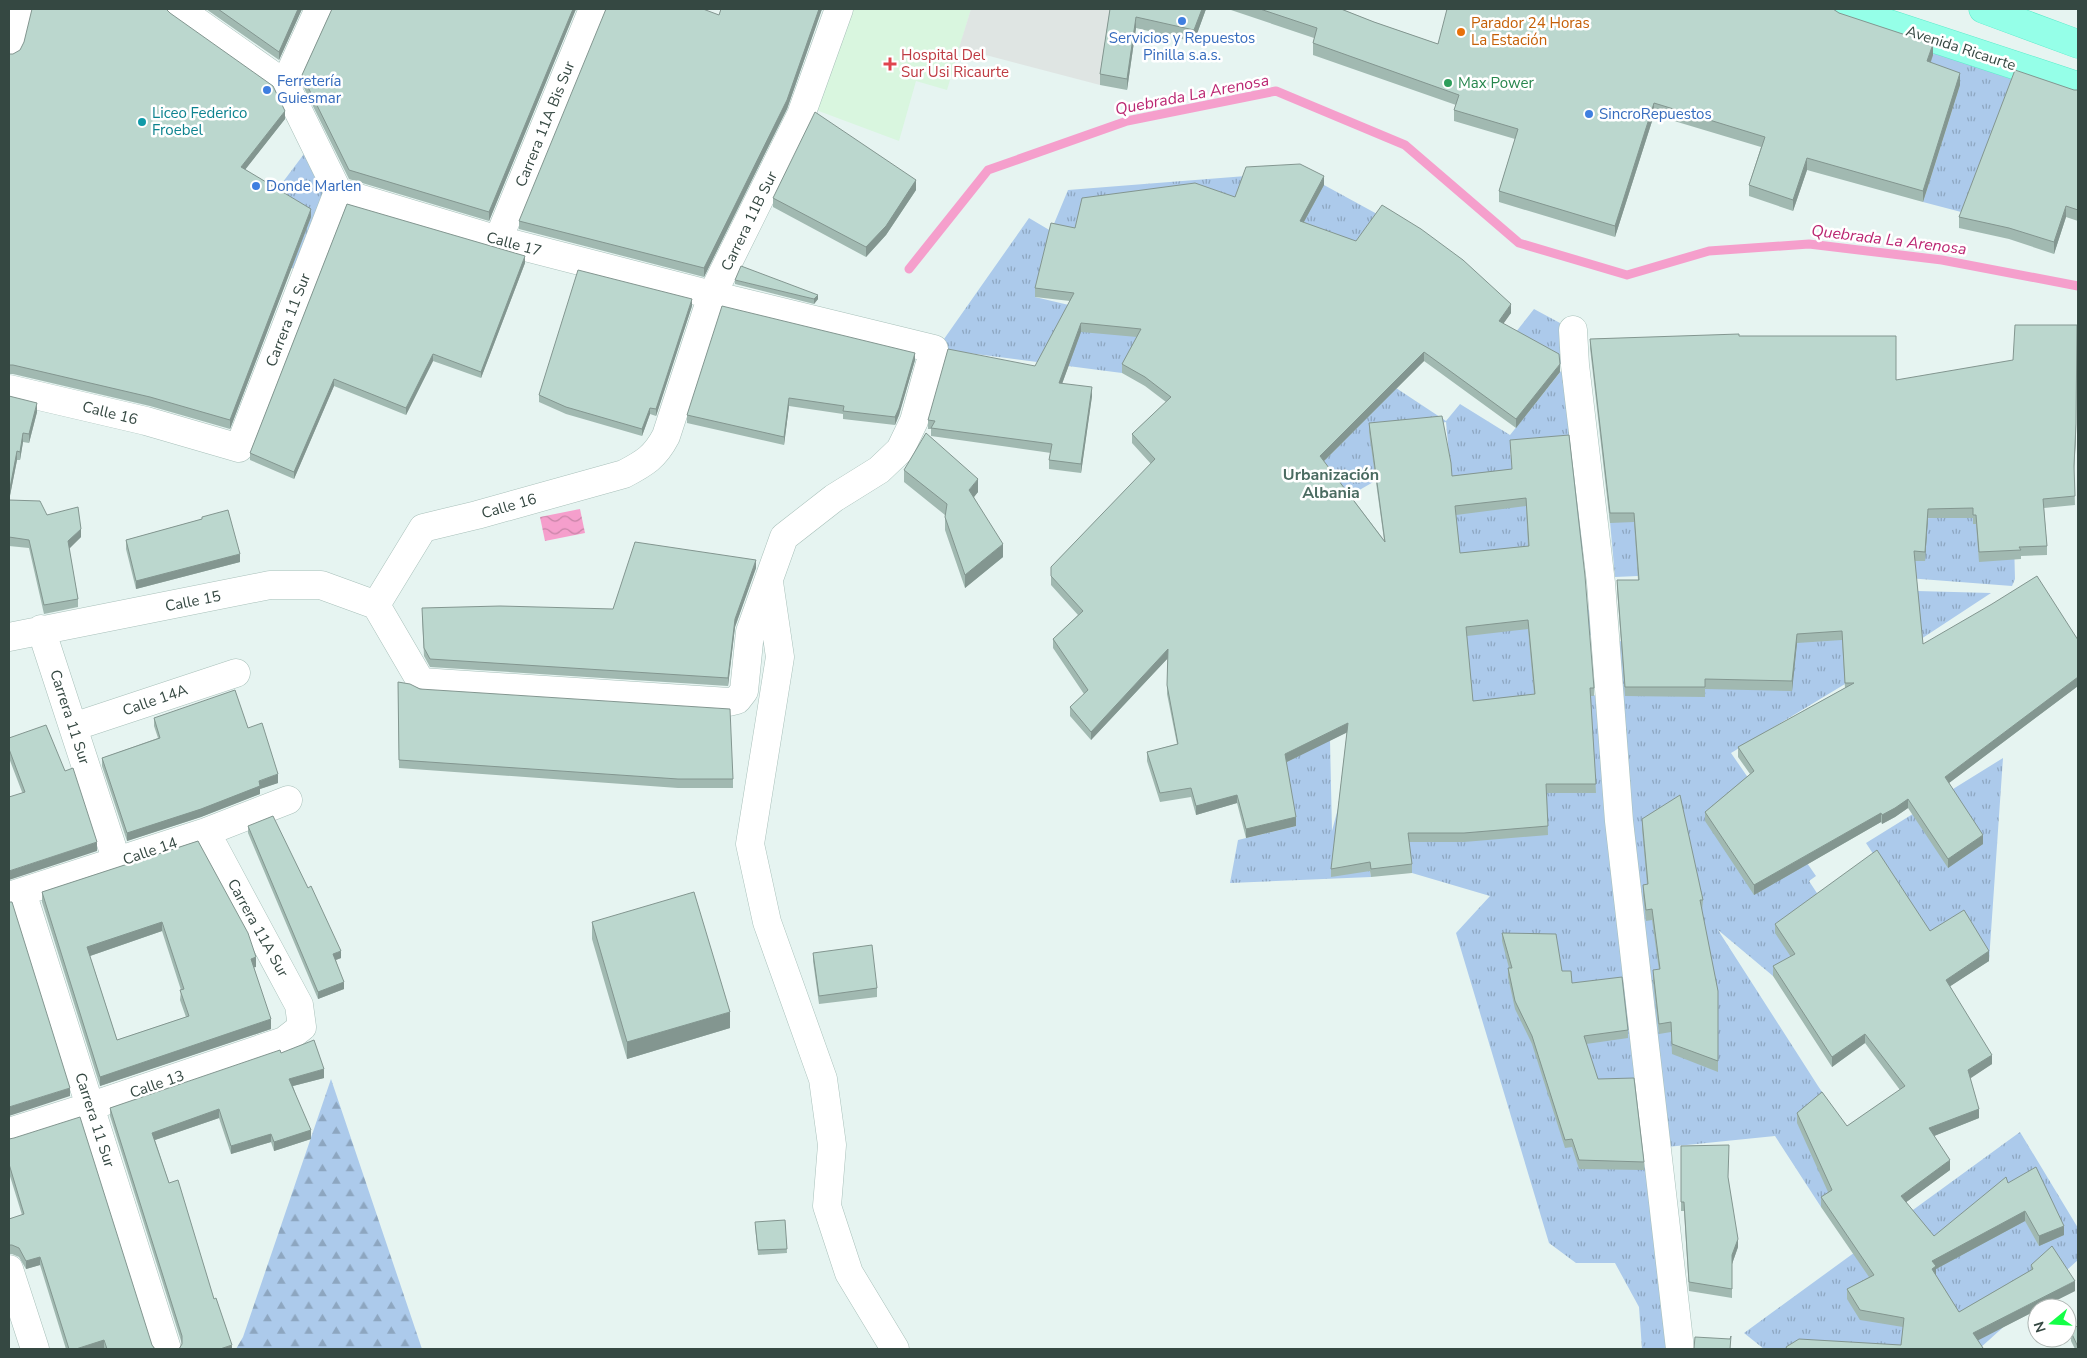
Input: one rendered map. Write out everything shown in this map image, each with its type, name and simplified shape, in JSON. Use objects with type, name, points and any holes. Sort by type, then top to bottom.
[{"type":"main road","name":"Avenida Ricaurte","points":[[1844,9],[2078,86]]},
{"type":"main road","points":[[1982,9],[2078,44]]},
{"type":"street","points":[[9,47],[18,9]]},
{"type":"street","points":[[179,9],[285,84],[338,192]]},
{"type":"street","points":[[285,84],[319,9]]},
{"type":"street","name":"Carrera 11A Bis Sur","points":[[498,240],[593,9]]},
{"type":"street","name":"Carrera 11B Sur","points":[[666,436],[712,295],[801,115],[839,9]]},
{"type":"street","name":"Calle 17","points":[[338,192],[498,240],[934,349],[914,421],[900,450],[879,470],[834,498],[784,537],[769,579]]},
{"type":"street","name":"Carrera 11 Sur","points":[[239,448],[338,192]]},
{"type":"street","points":[[1573,330],[1575,365],[1602,583],[1618,821],[1680,1349]]},
{"type":"street","name":"Calle 16","points":[[9,389],[146,421],[239,448]]},
{"type":"street","name":"Calle 16","points":[[376,605],[423,528],[624,474],[643,464],[658,451],[666,436]]},
{"type":"street","points":[[376,605],[422,682],[729,702],[737,700],[744,690],[750,632],[769,579]]},
{"type":"street","points":[[769,579],[780,658],[750,844],[767,922],[823,1079],[832,1146],[827,1206],[849,1273],[895,1349]]},
{"type":"street","name":"Calle 15","points":[[9,636],[270,585],[321,585],[376,605]]},
{"type":"street","name":"Carrera 11 Sur","points":[[41,629],[117,862]]},
{"type":"street","name":"Calle 14A","points":[[73,727],[236,673]]},
{"type":"street","name":"Calle 14","points":[[15,894],[206,832],[288,800]]},
{"type":"street","name":"Carrera 11A Sur","points":[[206,832],[299,1005],[302,1027]]},
{"type":"street","name":"Carrera 11 Sur","points":[[15,894],[91,1106],[167,1349]]},
{"type":"street","name":"Calle 13","points":[[9,1132],[284,1041],[302,1027]]},
{"type":"street","points":[[9,1269],[36,1349]]},
{"type":"shaded area","name":"Hospital Del Sur Usi Ricaurte","points":[[846,9],[971,9],[947,90],[916,81],[899,141],[808,107]]},
{"type":"shaded area","points":[[971,9],[1112,9],[1100,85],[959,48]]},
{"type":"green space","points":[[1937,45],[2018,74],[1965,213],[1923,202],[1960,85],[1926,72]]},
{"type":"green space","points":[[307,150],[327,194],[299,270],[230,252]]},
{"type":"green space","points":[[1246,176],[1324,185],[1421,238],[1035,297],[1149,324],[1122,373],[937,349],[1029,218],[1051,231],[1068,190]]},
{"type":"green space","points":[[1534,309],[1573,330],[1575,443],[1510,449],[1513,478],[1578,473],[1587,549],[1459,562],[1446,422],[1415,428],[1375,481],[1287,532],[1320,465],[1396,388],[1446,421],[1460,404],[1510,435],[1565,366],[1512,337]]},
{"type":"green space","points":[[2012,461],[2015,579],[2012,586],[1855,574],[1854,519],[1935,518]]},
{"type":"green space","points":[[1655,476],[1638,576],[1615,577],[1606,477]]},
{"type":"green space","points":[[1840,590],[1845,684],[1731,753],[1816,876],[1809,881],[1834,919],[1917,921],[1866,843],[2003,758],[1989,961],[1893,965],[1866,925],[1773,976],[1718,930],[1818,1086],[1875,1169],[1821,1207],[1775,1136],[1657,1148],[1680,1349],[1642,1349],[1639,1307],[1615,1263],[1576,1263],[1549,1243],[1456,933],[1490,896],[1412,873],[1400,763],[1474,710],[1464,612],[1528,617],[1594,609],[1597,634],[1530,645],[1536,703],[1604,694],[1606,642],[1701,637]]},
{"type":"green space","points":[[1917,591],[1991,593],[1921,639]]},
{"type":"green space","points":[[1330,740],[1332,831],[1340,801],[1361,800],[1371,877],[1230,883],[1238,840],[1296,826],[1285,763]]},
{"type":"green space","points":[[331,1079],[422,1349],[236,1349],[243,1337]]},
{"type":"green space","points":[[2020,1132],[2078,1228],[2078,1260],[2036,1298],[2027,1298],[2027,1306],[1979,1349],[1764,1349],[1744,1333]]},
{"type":"water","points":[[580,509],[585,533],[545,541],[540,517]]},
{"type":"building","points":[[32,9],[166,9],[273,86],[285,111],[241,167],[311,209],[230,420],[150,397],[9,365],[9,54],[20,50],[24,42]]},
{"type":"building","points":[[218,9],[298,9],[279,52]]},
{"type":"building","points":[[332,9],[573,9],[489,212],[349,170],[302,75]]},
{"type":"building","points":[[606,9],[703,9],[719,15],[721,9],[819,9],[787,100],[704,268],[519,221]]},
{"type":"building","points":[[1110,9],[1202,9],[1194,30],[1136,17],[1127,79],[1100,74]]},
{"type":"building","points":[[1260,9],[1341,9],[1438,44],[1447,9],[1833,9],[1839,13],[1933,44],[1927,61],[1960,73],[1923,191],[1807,158],[1793,200],[1749,185],[1765,137],[1654,103],[1615,226],[1499,191],[1518,129],[1454,110],[1459,95],[1313,43],[1317,28]]},
{"type":"building","points":[[2015,70],[2078,90],[2078,210],[2066,206],[2054,242],[2009,228],[1959,217]]},
{"type":"building","points":[[815,112],[916,180],[886,226],[866,247],[773,198]]},
{"type":"building","points":[[1300,164],[1324,176],[1300,221],[1356,241],[1382,205],[1421,229],[1463,260],[1511,304],[1499,321],[1559,354],[1560,364],[1516,419],[1424,352],[1320,456],[1385,542],[1369,423],[1442,416],[1452,476],[1512,469],[1510,440],[1569,435],[1585,576],[1594,688],[1590,688],[1596,784],[1546,784],[1548,826],[1464,833],[1408,833],[1412,864],[1371,869],[1370,862],[1331,869],[1348,723],[1285,754],[1296,817],[1246,829],[1237,795],[1196,806],[1191,788],[1160,793],[1147,752],[1178,744],[1167,685],[1168,649],[1091,732],[1070,707],[1088,690],[1053,639],[1083,611],[1051,576],[1051,567],[1155,459],[1132,434],[1171,397],[1145,377],[1122,364],[1141,329],[1081,323],[1059,383],[1092,387],[1081,464],[1049,460],[1052,444],[931,428],[935,421],[928,420],[948,349],[1035,366],[1074,293],[1035,288],[1051,223],[1075,228],[1082,198],[1195,183],[1235,197],[1246,167]],"holes":[[[1526,498],[1529,546],[1460,553],[1455,506]],[[1528,620],[1535,694],[1473,701],[1466,627]]]},
{"type":"building","points":[[347,204],[525,256],[481,372],[433,354],[406,408],[334,379],[294,472],[250,453]]},
{"type":"building","points":[[741,266],[818,295],[814,299],[735,280]]},
{"type":"building","points":[[578,270],[692,299],[656,409],[650,408],[642,429],[566,407],[539,395]]},
{"type":"building","points":[[722,306],[915,353],[895,417],[843,411],[844,406],[789,398],[784,437],[687,415]]},
{"type":"building","points":[[2015,325],[2077,325],[2075,496],[2043,499],[2047,546],[2019,547],[2021,550],[1979,552],[1976,515],[1973,515],[1973,508],[1928,509],[1925,552],[1914,551],[1923,644],[2037,576],[2078,640],[2078,677],[1945,777],[1983,835],[1948,859],[1908,799],[1895,808],[1882,815],[1881,813],[1754,885],[1705,812],[1754,771],[1738,747],[1854,683],[1845,683],[1842,631],[1797,634],[1792,681],[1705,679],[1705,687],[1625,687],[1617,580],[1639,580],[1634,513],[1610,513],[1590,339],[1739,334],[1739,336],[1896,336],[1896,380],[2013,360]]},
{"type":"building","points":[[9,396],[37,403],[29,434],[23,433],[20,452],[17,451],[9,493]]},
{"type":"building","points":[[926,433],[978,479],[969,490],[1003,544],[965,575],[945,517],[947,504],[904,470]]},
{"type":"building","points":[[9,500],[40,501],[47,515],[78,507],[81,529],[68,541],[78,599],[44,605],[29,540],[9,537]]},
{"type":"building","points":[[228,510],[240,554],[136,581],[126,540]]},
{"type":"building","points":[[635,542],[756,560],[735,619],[728,678],[430,659],[424,648],[422,608],[500,606],[613,609]]},
{"type":"building","points":[[398,682],[410,684],[420,689],[730,709],[733,779],[678,779],[399,760]]},
{"type":"building","points":[[235,690],[248,728],[262,723],[278,774],[259,781],[260,786],[201,809],[127,833],[102,758],[160,738],[154,718]]},
{"type":"building","points":[[46,725],[65,771],[73,768],[97,842],[9,871],[9,797],[25,792],[9,749],[9,738]]},
{"type":"building","points":[[1680,795],[1703,900],[1700,900],[1718,991],[1718,1061],[1672,1044],[1671,1022],[1659,1024],[1653,970],[1660,969],[1652,909],[1646,910],[1643,885],[1648,884],[1642,819]]},
{"type":"building","points":[[273,816],[308,888],[311,886],[341,951],[333,954],[344,982],[318,992],[248,826]]},
{"type":"building","points":[[198,841],[248,933],[256,957],[251,959],[271,1019],[100,1077],[42,892]],"holes":[[[162,922],[184,989],[180,990],[189,1016],[117,1040],[87,947]]]},
{"type":"building","points":[[1877,850],[1930,931],[1964,910],[1989,951],[1946,980],[1992,1055],[1968,1070],[1979,1109],[1929,1128],[1950,1160],[1901,1196],[1934,1236],[2006,1177],[2008,1183],[2036,1167],[2064,1226],[2039,1236],[2025,1211],[1932,1261],[1936,1266],[1932,1269],[1959,1312],[2033,1269],[2031,1265],[2052,1246],[2075,1281],[2042,1298],[2027,1298],[2027,1305],[1973,1333],[1983,1348],[1981,1349],[1787,1349],[1786,1347],[1799,1339],[1901,1345],[1904,1318],[1860,1310],[1847,1289],[1874,1275],[1821,1197],[1832,1190],[1797,1113],[1822,1092],[1847,1126],[1905,1086],[1865,1034],[1832,1057],[1773,966],[1795,954],[1775,924]]},
{"type":"building","points":[[694,892],[730,1012],[627,1042],[592,922]]},
{"type":"building","points":[[9,902],[12,902],[70,1088],[9,1107]]},
{"type":"building","points":[[1502,933],[1556,934],[1562,971],[1571,971],[1572,983],[1622,977],[1628,1030],[1584,1036],[1598,1079],[1634,1078],[1644,1162],[1579,1160],[1572,1139],[1565,1140],[1532,1036],[1515,1001],[1508,968],[1512,968]]},
{"type":"building","points":[[872,945],[877,988],[819,996],[813,953]]},
{"type":"building","points":[[314,1040],[324,1069],[289,1079],[311,1130],[274,1142],[271,1134],[231,1146],[219,1109],[152,1133],[169,1183],[178,1180],[214,1299],[216,1298],[232,1345],[220,1349],[179,1349],[182,1344],[182,1336],[110,1108],[280,1050],[281,1053]]},
{"type":"building","points":[[80,1117],[152,1345],[155,1349],[107,1349],[104,1340],[76,1349],[69,1349],[40,1257],[26,1261],[19,1248],[9,1245],[9,1219],[24,1214],[9,1164],[9,1139]]},
{"type":"building","points":[[1729,1145],[1728,1177],[1738,1239],[1732,1255],[1732,1289],[1689,1282],[1684,1202],[1681,1202],[1681,1146]]},
{"type":"building","points":[[785,1220],[787,1249],[758,1250],[755,1222]]},
{"type":"building","points":[[2078,1325],[2078,1347],[2077,1345]]},
{"type":"building","points":[[1731,1336],[1730,1349],[1694,1349],[1695,1337],[1730,1339]]},
{"type":"waterway","name":"Quebrada La Arenosa","points":[[909,269],[988,170],[1127,121],[1276,91],[1405,145],[1519,243],[1627,275],[1709,251],[1809,244],[1942,260],[2078,286]]},
{"type":"place","name":"Servicios y Repuestos Pinilla s.a.s.","points":[[1182,21]]},
{"type":"place","name":"Parador 24 Horas La Estación","points":[[1461,32]]},
{"type":"place","name":"Hospital Del Sur Usi Ricaurte","points":[[890,64]]},
{"type":"place","name":"Max Power","points":[[1448,83]]},
{"type":"place","name":"Ferretería Guiesmar","points":[[267,90]]},
{"type":"place","name":"SincroRepuestos","points":[[1589,114]]},
{"type":"place","name":"Liceo Federico Froebel","points":[[142,122]]},
{"type":"place","name":"Donde Marlen","points":[[256,186]]},
{"type":"district","name":"Urbanización Albania","points":[[1331,484]]}]
